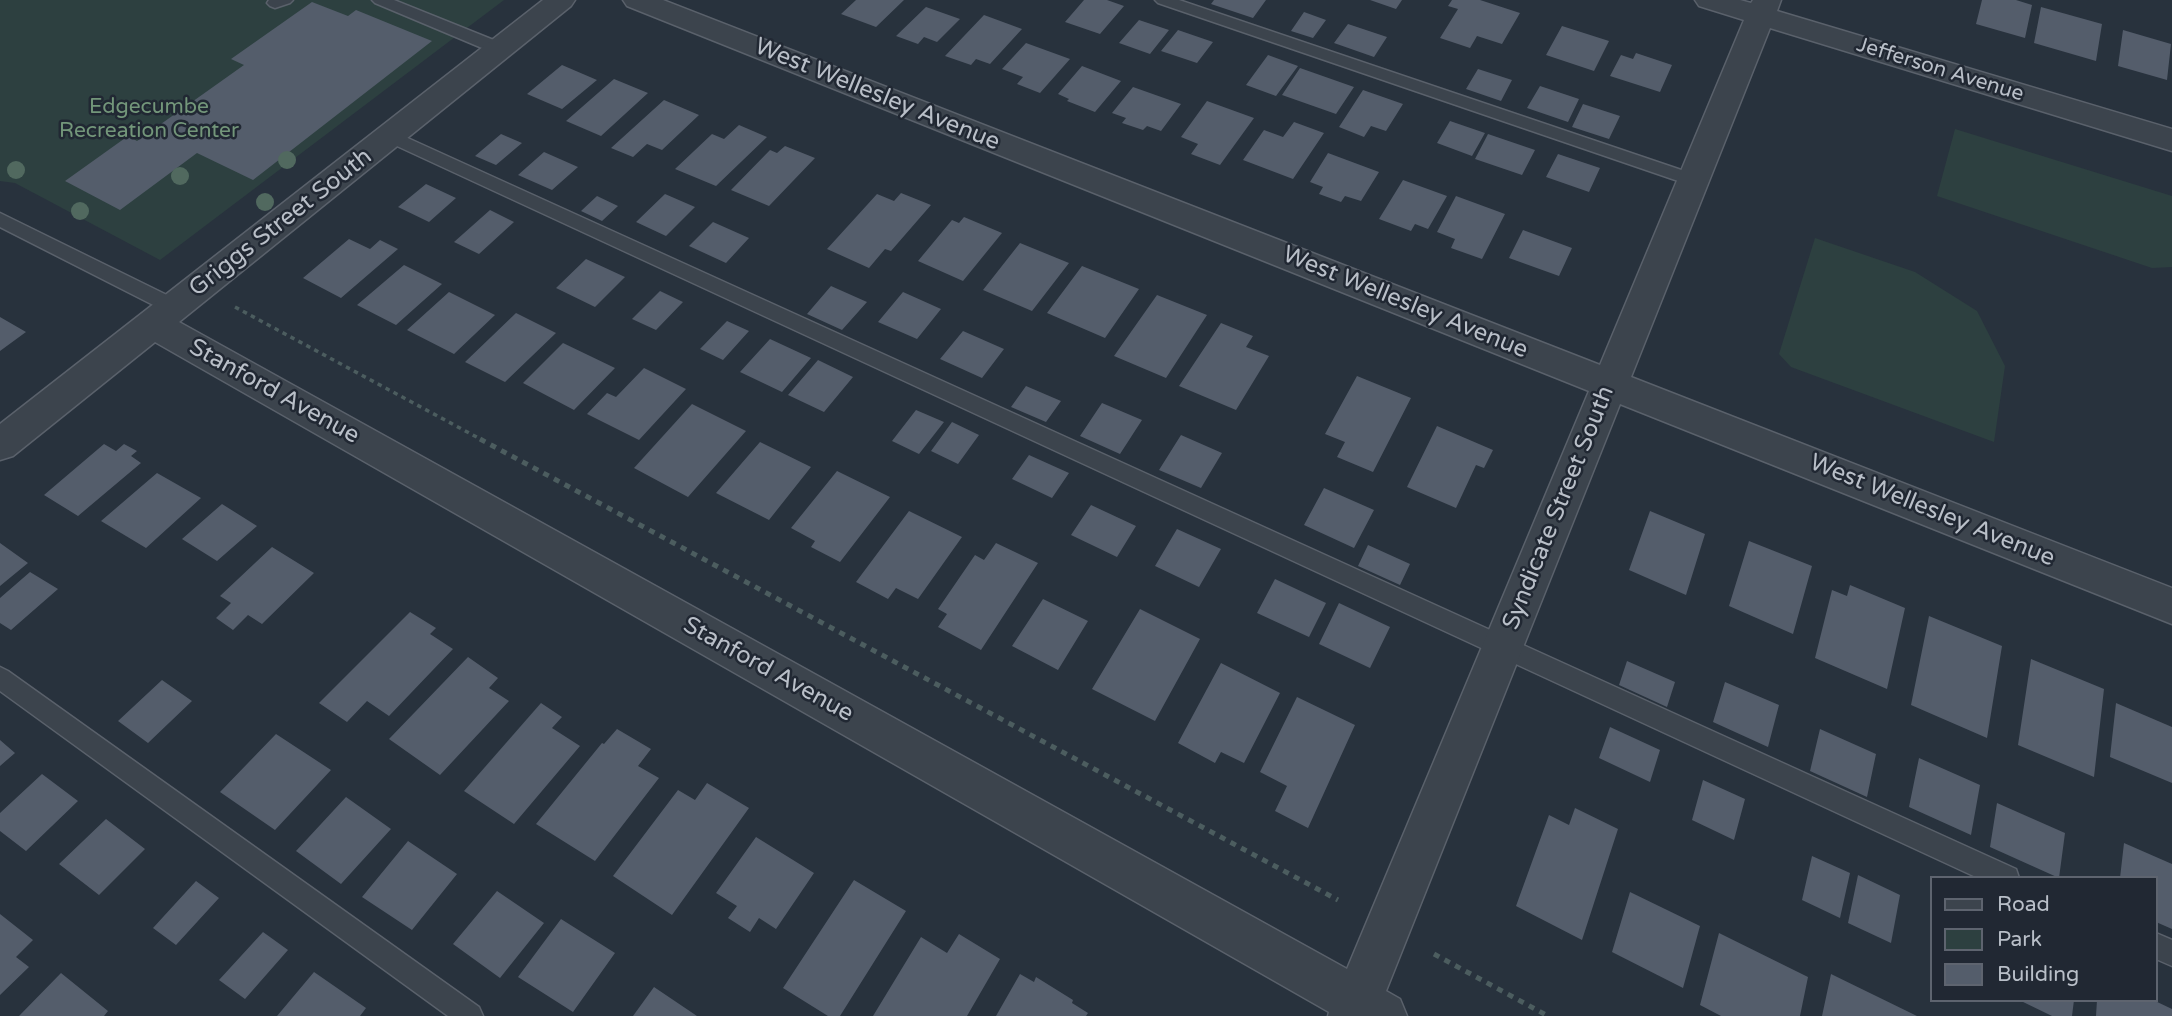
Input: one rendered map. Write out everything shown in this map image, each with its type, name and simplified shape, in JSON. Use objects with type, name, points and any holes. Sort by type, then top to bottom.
[{"type":"street","name":"Griggs Street South","points":[[0,445],[561,0]]},
{"type":"street","name":"West Wellesley Avenue","points":[[637,0],[2172,606]]},
{"type":"street","name":"Jefferson Avenue","points":[[1709,0],[1764,8],[2172,140]]},
{"type":"street","name":"Syndicate Street South","points":[[1364,1011],[1502,648],[1764,8]]},
{"type":"street","name":"Stanford Avenue","points":[[163,315],[1364,1011]]},
{"type":"lane","points":[[380,0],[500,49]]},
{"type":"lane","points":[[1163,0],[1693,180]]},
{"type":"lane","points":[[390,136],[2003,876]]},
{"type":"lane","points":[[0,219],[163,315]]},
{"type":"lane","points":[[0,678],[470,1016]]},
{"type":"path","points":[[230,304],[1338,900]]},
{"type":"path","points":[[1434,954],[1548,1016]]},
{"type":"green space","name":"Edgecumbe Recreation Center","points":[[0,0],[504,0],[160,260],[15,183],[0,181]]},
{"type":"green space","points":[[1955,129],[2172,196],[2172,267],[2152,268],[1937,196]]},
{"type":"green space","points":[[1815,238],[1915,272],[1977,311],[2005,366],[1994,442],[1791,367],[1779,354]]},
{"type":"building","points":[[856,0],[904,0],[876,27],[841,14]]},
{"type":"building","points":[[1084,0],[1107,0],[1124,6],[1100,34],[1065,22]]},
{"type":"building","points":[[1214,0],[1266,0],[1253,18],[1211,4]]},
{"type":"building","points":[[1370,0],[1402,0],[1396,9]]},
{"type":"building","points":[[1452,0],[1480,0],[1520,13],[1502,44],[1477,36],[1470,48],[1440,38],[1458,9],[1448,6]]},
{"type":"building","points":[[1982,0],[2016,0],[2032,5],[2025,38],[1976,24]]},
{"type":"building","points":[[312,2],[348,16],[356,10],[432,41],[253,180],[197,153],[120,210],[65,181],[128,136],[137,141],[244,65],[231,59]]},
{"type":"building","points":[[926,7],[960,19],[937,42],[924,37],[918,44],[896,36]]},
{"type":"building","points":[[2041,7],[2102,24],[2096,61],[2034,43]]},
{"type":"building","points":[[1304,12],[1326,20],[1313,38],[1291,31]]},
{"type":"building","points":[[984,15],[1022,29],[990,64],[976,59],[971,65],[945,56]]},
{"type":"building","points":[[1139,20],[1169,30],[1150,54],[1119,43]]},
{"type":"building","points":[[1348,24],[1387,37],[1374,57],[1334,43]]},
{"type":"building","points":[[1562,26],[1609,41],[1594,71],[1546,55]]},
{"type":"building","points":[[1178,30],[1213,42],[1197,63],[1161,51]]},
{"type":"building","points":[[2123,30],[2171,44],[2167,80],[2118,66]]},
{"type":"building","points":[[1026,43],[1070,59],[1040,93],[1017,84],[1023,77],[1002,69]]},
{"type":"building","points":[[1636,53],[1672,65],[1660,92],[1610,76],[1621,55],[1633,59]]},
{"type":"building","points":[[1268,55],[1298,66],[1276,96],[1246,85]]},
{"type":"building","points":[[562,65],[597,80],[562,109],[527,94]]},
{"type":"building","points":[[1082,66],[1121,81],[1095,112],[1067,101],[1069,99],[1058,94]]},
{"type":"building","points":[[1300,68],[1354,87],[1336,114],[1282,95]]},
{"type":"building","points":[[1478,69],[1512,80],[1501,101],[1466,89]]},
{"type":"building","points":[[614,79],[648,93],[601,136],[566,121]]},
{"type":"building","points":[[1540,86],[1579,99],[1568,122],[1527,108]]},
{"type":"building","points":[[1133,87],[1181,104],[1161,131],[1147,126],[1143,130],[1122,123],[1126,118],[1112,113]]},
{"type":"building","points":[[1363,90],[1403,104],[1386,131],[1371,126],[1364,137],[1339,127]]},
{"type":"building","points":[[664,100],[699,115],[662,150],[647,144],[633,157],[611,148]]},
{"type":"building","points":[[1207,101],[1254,118],[1220,165],[1191,154],[1198,144],[1181,137]]},
{"type":"building","points":[[1583,104],[1620,116],[1609,139],[1572,127]]},
{"type":"building","points":[[1450,121],[1485,133],[1472,156],[1437,143]]},
{"type":"building","points":[[1294,122],[1324,133],[1293,179],[1243,160],[1264,130],[1283,137]]},
{"type":"building","points":[[739,125],[767,137],[716,186],[675,169],[712,134],[724,139]]},
{"type":"building","points":[[501,134],[522,143],[496,165],[475,156]]},
{"type":"building","points":[[1488,134],[1535,150],[1522,175],[1475,159]]},
{"type":"building","points":[[785,146],[815,158],[769,206],[731,190],[770,150],[777,153]]},
{"type":"building","points":[[544,152],[578,167],[552,190],[518,175]]},
{"type":"building","points":[[1328,153],[1379,172],[1361,201],[1345,196],[1341,202],[1319,194],[1323,187],[1310,182]]},
{"type":"building","points":[[1558,154],[1600,168],[1589,192],[1546,177]]},
{"type":"building","points":[[1403,180],[1447,196],[1428,229],[1415,224],[1411,231],[1379,219]]},
{"type":"building","points":[[426,184],[456,198],[429,222],[398,207]]},
{"type":"building","points":[[901,193],[931,205],[891,251],[885,249],[869,268],[827,249],[877,194],[894,201]]},
{"type":"building","points":[[665,194],[695,207],[666,236],[636,222]]},
{"type":"building","points":[[597,196],[618,206],[602,221],[581,211]]},
{"type":"building","points":[[1456,196],[1505,214],[1482,259],[1451,248],[1455,239],[1437,232]]},
{"type":"building","points":[[490,210],[514,222],[479,254],[454,242]]},
{"type":"building","points":[[964,217],[1002,233],[963,281],[918,261],[952,220],[959,223]]},
{"type":"building","points":[[713,222],[749,238],[726,263],[689,246]]},
{"type":"building","points":[[1523,230],[1572,248],[1559,276],[1509,258]]},
{"type":"building","points":[[349,239],[370,249],[380,240],[398,249],[341,298],[303,278]]},
{"type":"building","points":[[1020,243],[1069,263],[1032,311],[983,290]]},
{"type":"building","points":[[586,259],[625,277],[595,307],[556,288]]},
{"type":"building","points":[[404,265],[442,284],[396,325],[357,305]]},
{"type":"building","points":[[1082,266],[1139,289],[1105,338],[1047,313]]},
{"type":"building","points":[[831,286],[867,302],[842,330],[807,314]]},
{"type":"building","points":[[660,291],[683,302],[656,330],[632,319]]},
{"type":"building","points":[[449,292],[495,315],[454,354],[407,330]]},
{"type":"building","points":[[903,292],[941,309],[917,339],[878,322]]},
{"type":"building","points":[[1157,295],[1207,315],[1166,378],[1114,356]]},
{"type":"building","points":[[516,313],[556,333],[505,382],[465,362]]},
{"type":"building","points":[[0,317],[26,332],[0,351]]},
{"type":"building","points":[[727,321],[749,331],[723,360],[700,349]]},
{"type":"building","points":[[1221,323],[1253,336],[1246,347],[1269,356],[1236,410],[1179,386]]},
{"type":"building","points":[[963,331],[1004,349],[982,378],[940,359]]},
{"type":"building","points":[[770,339],[811,358],[782,392],[740,372]]},
{"type":"building","points":[[563,343],[615,368],[574,410],[523,383]]},
{"type":"building","points":[[818,360],[853,377],[824,412],[788,395]]},
{"type":"building","points":[[644,368],[686,389],[639,440],[587,414],[607,393],[616,397]]},
{"type":"building","points":[[1357,376],[1411,398],[1373,472],[1337,457],[1345,442],[1325,434]]},
{"type":"building","points":[[1026,386],[1061,401],[1046,422],[1011,407]]},
{"type":"building","points":[[1102,403],[1142,420],[1120,454],[1080,436]]},
{"type":"building","points":[[692,404],[746,431],[688,497],[634,468]]},
{"type":"building","points":[[916,410],[944,422],[919,454],[892,441]]},
{"type":"building","points":[[952,422],[979,435],[958,464],[931,451]]},
{"type":"building","points":[[1437,426],[1493,450],[1484,468],[1476,465],[1456,508],[1407,487]]},
{"type":"building","points":[[1181,435],[1222,453],[1201,488],[1159,470]]},
{"type":"building","points":[[760,442],[811,467],[769,520],[716,493]]},
{"type":"building","points":[[104,444],[116,451],[124,444],[137,451],[131,456],[141,463],[78,516],[44,495]]},
{"type":"building","points":[[1029,455],[1069,473],[1052,498],[1012,479]]},
{"type":"building","points":[[837,471],[890,497],[840,562],[811,547],[815,541],[791,528]]},
{"type":"building","points":[[157,473],[201,498],[146,548],[101,521]]},
{"type":"building","points":[[1324,488],[1374,510],[1354,548],[1304,525]]},
{"type":"building","points":[[222,504],[257,526],[217,561],[182,539]]},
{"type":"building","points":[[1091,505],[1136,526],[1117,557],[1071,535]]},
{"type":"building","points":[[909,511],[962,537],[918,599],[896,588],[888,599],[856,582]]},
{"type":"building","points":[[1650,511],[1705,534],[1686,595],[1629,570]]},
{"type":"building","points":[[1177,529],[1221,549],[1199,587],[1155,566]]},
{"type":"building","points":[[1749,541],[1812,566],[1793,634],[1729,606]]},
{"type":"building","points":[[0,543],[28,563],[0,586]]},
{"type":"building","points":[[996,543],[1038,563],[981,650],[938,627],[947,614],[938,609],[975,555],[984,560]]},
{"type":"building","points":[[1368,545],[1410,564],[1400,585],[1358,566]]},
{"type":"building","points":[[272,547],[314,573],[262,624],[248,615],[233,630],[216,618],[231,603],[220,596]]},
{"type":"building","points":[[30,572],[58,589],[11,630],[0,623],[0,598]]},
{"type":"building","points":[[1275,579],[1326,603],[1309,637],[1257,613]]},
{"type":"building","points":[[1850,585],[1905,608],[1887,689],[1815,658],[1832,590],[1847,596]]},
{"type":"building","points":[[1043,599],[1088,621],[1058,670],[1012,646]]},
{"type":"building","points":[[1339,603],[1390,627],[1370,668],[1319,644]]},
{"type":"building","points":[[1140,609],[1200,639],[1155,721],[1092,689]]},
{"type":"building","points":[[410,612],[436,628],[430,634],[453,649],[389,716],[367,701],[347,722],[319,703]]},
{"type":"building","points":[[1929,616],[2002,646],[1987,738],[1911,705]]},
{"type":"building","points":[[468,657],[498,678],[489,688],[509,701],[440,775],[389,739]]},
{"type":"building","points":[[2031,659],[2104,689],[2094,777],[2018,745]]},
{"type":"building","points":[[1627,661],[1675,682],[1667,707],[1619,685]]},
{"type":"building","points":[[1221,663],[1280,693],[1244,763],[1221,752],[1215,763],[1178,743]]},
{"type":"building","points":[[162,680],[192,701],[148,743],[118,721]]},
{"type":"building","points":[[1725,682],[1779,705],[1768,747],[1713,722]]},
{"type":"building","points":[[1297,697],[1355,725],[1308,828],[1275,811],[1287,786],[1260,772]]},
{"type":"building","points":[[541,703],[562,717],[552,728],[580,746],[514,824],[464,791]]},
{"type":"building","points":[[2116,703],[2172,727],[2172,783],[2110,757]]},
{"type":"building","points":[[1610,727],[1660,750],[1650,782],[1599,758]]},
{"type":"building","points":[[617,729],[651,749],[638,766],[659,778],[595,861],[536,824],[602,743]]},
{"type":"building","points":[[1820,729],[1876,754],[1867,797],[1810,771]]},
{"type":"building","points":[[276,734],[331,770],[275,830],[220,792]]},
{"type":"building","points":[[0,740],[15,753],[0,766]]},
{"type":"building","points":[[1919,758],[1980,785],[1971,835],[1909,807]]},
{"type":"building","points":[[42,774],[78,801],[26,851],[0,831],[0,813]]},
{"type":"building","points":[[1703,780],[1745,799],[1734,840],[1692,820]]},
{"type":"building","points":[[707,783],[749,808],[672,915],[613,876],[678,790],[695,800]]},
{"type":"building","points":[[346,797],[391,829],[341,884],[296,851]]},
{"type":"building","points":[[1997,803],[2065,833],[2059,876],[1990,847]]},
{"type":"building","points":[[1575,808],[1618,829],[1582,940],[1516,906],[1549,815],[1569,825]]},
{"type":"building","points":[[106,819],[145,849],[99,895],[59,864]]},
{"type":"building","points":[[756,837],[814,873],[776,929],[759,918],[750,932],[728,918],[737,906],[716,893]]},
{"type":"building","points":[[408,841],[457,874],[412,930],[362,897]]},
{"type":"building","points":[[2124,843],[2172,864],[2172,929],[2158,923],[2158,876],[2120,876]]},
{"type":"building","points":[[1812,856],[1850,873],[1840,918],[1802,900]]},
{"type":"building","points":[[1858,875],[1900,895],[1891,943],[1848,923]]},
{"type":"building","points":[[854,880],[906,911],[840,1016],[828,1016],[783,988]]},
{"type":"building","points":[[196,881],[219,898],[176,945],[153,928]]},
{"type":"building","points":[[497,891],[544,923],[500,978],[453,944]]},
{"type":"building","points":[[1630,892],[1700,926],[1683,988],[1612,952]]},
{"type":"building","points":[[0,914],[33,940],[16,957],[29,967],[0,995]]},
{"type":"building","points":[[561,919],[615,953],[573,1012],[518,977]]},
{"type":"building","points":[[263,932],[288,950],[245,999],[219,980]]},
{"type":"building","points":[[1719,933],[1808,977],[1800,1016],[1721,1016],[1700,1005]]},
{"type":"building","points":[[959,934],[1000,959],[967,1016],[873,1016],[921,937],[947,953]]},
{"type":"building","points":[[314,972],[366,1008],[360,1016],[277,1016]]},
{"type":"building","points":[[61,973],[108,1011],[104,1016],[19,1016]]},
{"type":"building","points":[[1020,974],[1034,982],[1036,977],[1073,1000],[1072,1003],[1088,1013],[1086,1016],[996,1016]]},
{"type":"building","points":[[1831,974],[1917,1016],[1822,1016]]},
{"type":"building","points":[[654,987],[697,1016],[633,1016]]},
{"type":"building","points":[[2023,1002],[2074,1002],[2072,1016],[2052,1016]]},
{"type":"building","points":[[2097,1002],[2157,1002],[2172,1009],[2172,1016],[2096,1016]]}]
